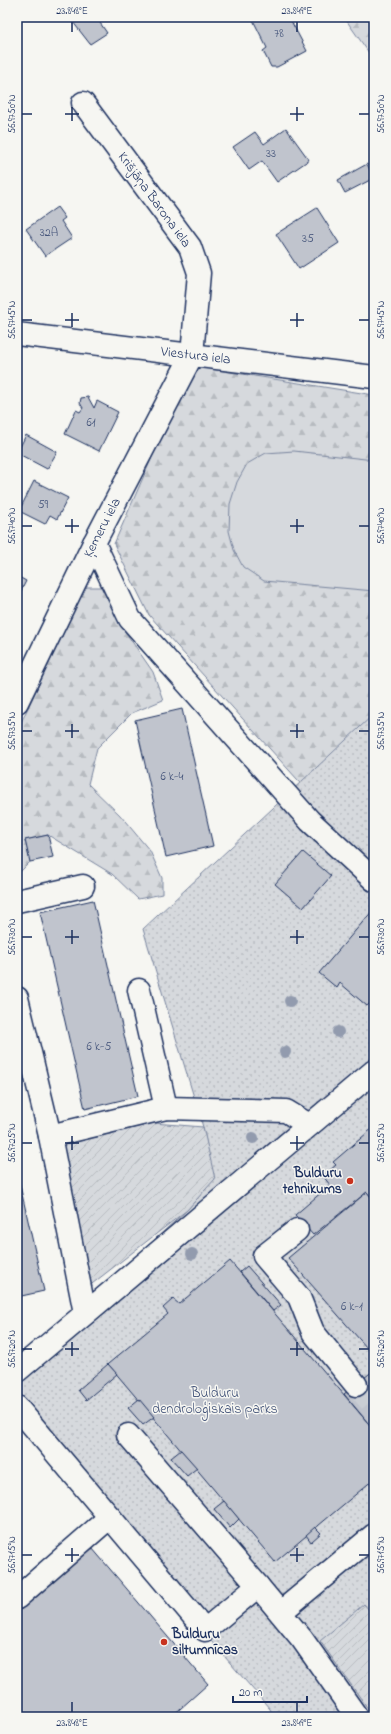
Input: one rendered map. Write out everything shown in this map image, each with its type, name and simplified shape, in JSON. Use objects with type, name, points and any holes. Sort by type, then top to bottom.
[{"type":"street","name":"Krišjāņa Barona iela","points":[[83,103],[190,247],[199,272],[192,355]]},
{"type":"street","name":"Viestura iela","points":[[17,334],[374,377]]},
{"type":"street","name":"Ķemeru iela","points":[[17,702],[94,543],[192,355]]},
{"type":"street","points":[[94,543],[130,619],[310,821],[374,880]]},
{"type":"street","points":[[17,901],[83,886]]},
{"type":"street","points":[[139,990],[166,1108]]},
{"type":"street","points":[[17,998],[50,1136],[85,1313]]},
{"type":"street","points":[[17,1371],[374,1071]]},
{"type":"street","points":[[50,1136],[166,1108],[286,1111],[309,1125]]},
{"type":"street","points":[[297,1230],[264,1256],[299,1297],[312,1332],[356,1385]]},
{"type":"street","points":[[17,1407],[205,1630],[258,1586]]},
{"type":"street","points":[[128,1435],[281,1612],[357,1717]]},
{"type":"street","points":[[17,1598],[110,1517]]},
{"type":"street","points":[[281,1612],[374,1535]]},
{"type":"green space","points":[[344,17],[374,17],[374,60]]},
{"type":"green space","points":[[192,366],[374,395],[374,765],[316,800],[149,615],[114,544]]},
{"type":"green space","points":[[294,451],[374,460],[374,591],[264,581],[243,567],[234,550],[229,531],[230,504],[237,482],[247,464],[266,453]]},
{"type":"green space","points":[[85,587],[101,587],[124,630],[153,672],[163,700],[132,713],[97,748],[88,784],[120,815],[150,851],[162,878],[162,894],[138,899],[112,874],[48,835],[25,840],[30,862],[17,875],[17,731]]},
{"type":"green space","name":"Bulduru dendroloģiskais parks","points":[[374,714],[374,1717],[274,1717],[270,1709],[17,1417],[17,1365],[187,1210],[214,1179],[203,1127],[143,929]]},
{"type":"green space","points":[[154,1123],[203,1127],[215,1179],[187,1210],[88,1287],[59,1146]]},
{"type":"green space","points":[[364,1604],[374,1616],[374,1717],[320,1641]]},
{"type":"building","points":[[69,17],[96,17],[107,33],[90,44]]},
{"type":"building","points":[[259,17],[289,17],[307,51],[277,67],[271,67],[263,51],[267,48],[253,20]]},
{"type":"building","points":[[286,128],[309,160],[277,182],[262,161],[249,170],[233,147],[255,132],[264,144]]},
{"type":"building","points":[[367,164],[374,178],[345,193],[338,180]]},
{"type":"building","points":[[57,207],[65,218],[61,221],[72,238],[45,256],[26,229]]},
{"type":"building","points":[[317,208],[339,243],[299,269],[276,234]]},
{"type":"building","points":[[88,397],[94,408],[97,401],[118,412],[99,451],[65,434],[76,410],[80,412],[83,408],[80,403],[81,398]]},
{"type":"building","points":[[26,435],[57,452],[47,469],[17,453]]},
{"type":"building","points":[[34,481],[68,498],[57,519],[50,515],[45,524],[19,511]]},
{"type":"building","points":[[17,576],[26,581],[17,599]]},
{"type":"building","points":[[182,709],[213,846],[166,857],[135,720]]},
{"type":"building","points":[[48,835],[53,857],[30,862],[25,840]]},
{"type":"building","points":[[303,852],[331,876],[303,908],[275,884]]},
{"type":"building","points":[[93,900],[138,1096],[85,1109],[40,912]]},
{"type":"building","points":[[374,909],[374,999],[367,1006],[340,983],[337,988],[319,973]]},
{"type":"building","name":"Bulduru tehnikums","points":[[374,1127],[374,1201],[367,1192],[313,1235],[295,1215],[330,1185],[323,1176],[336,1165],[333,1162]]},
{"type":"building","points":[[17,1172],[44,1291],[17,1297]]},
{"type":"building","points":[[367,1192],[374,1201],[374,1356],[288,1258]]},
{"type":"building","points":[[230,1261],[374,1430],[374,1479],[275,1562],[108,1364],[168,1314],[163,1308],[173,1299],[179,1304]]},
{"type":"building","points":[[247,1266],[281,1305],[273,1311],[240,1272]]},
{"type":"building","points":[[108,1364],[117,1374],[86,1400],[78,1390]]},
{"type":"building","points":[[374,1370],[374,1430],[344,1394]]},
{"type":"building","points":[[139,1399],[154,1417],[143,1425],[128,1408]]},
{"type":"building","points":[[181,1450],[197,1468],[187,1476],[171,1458]]},
{"type":"building","points":[[224,1501],[239,1519],[230,1528],[214,1509]]},
{"type":"building","points":[[315,1527],[321,1533],[311,1542],[306,1535]]},
{"type":"building","points":[[92,1548],[208,1684],[171,1717],[17,1717],[17,1611]]},
{"type":"tunnel","points":[[356,1385],[374,1406]]},
{"type":"place","name":"Bulduru tehnikums","points":[[350,1181]]},
{"type":"place","name":"Bulduru siltumnīcas","points":[[164,1642]]}]
